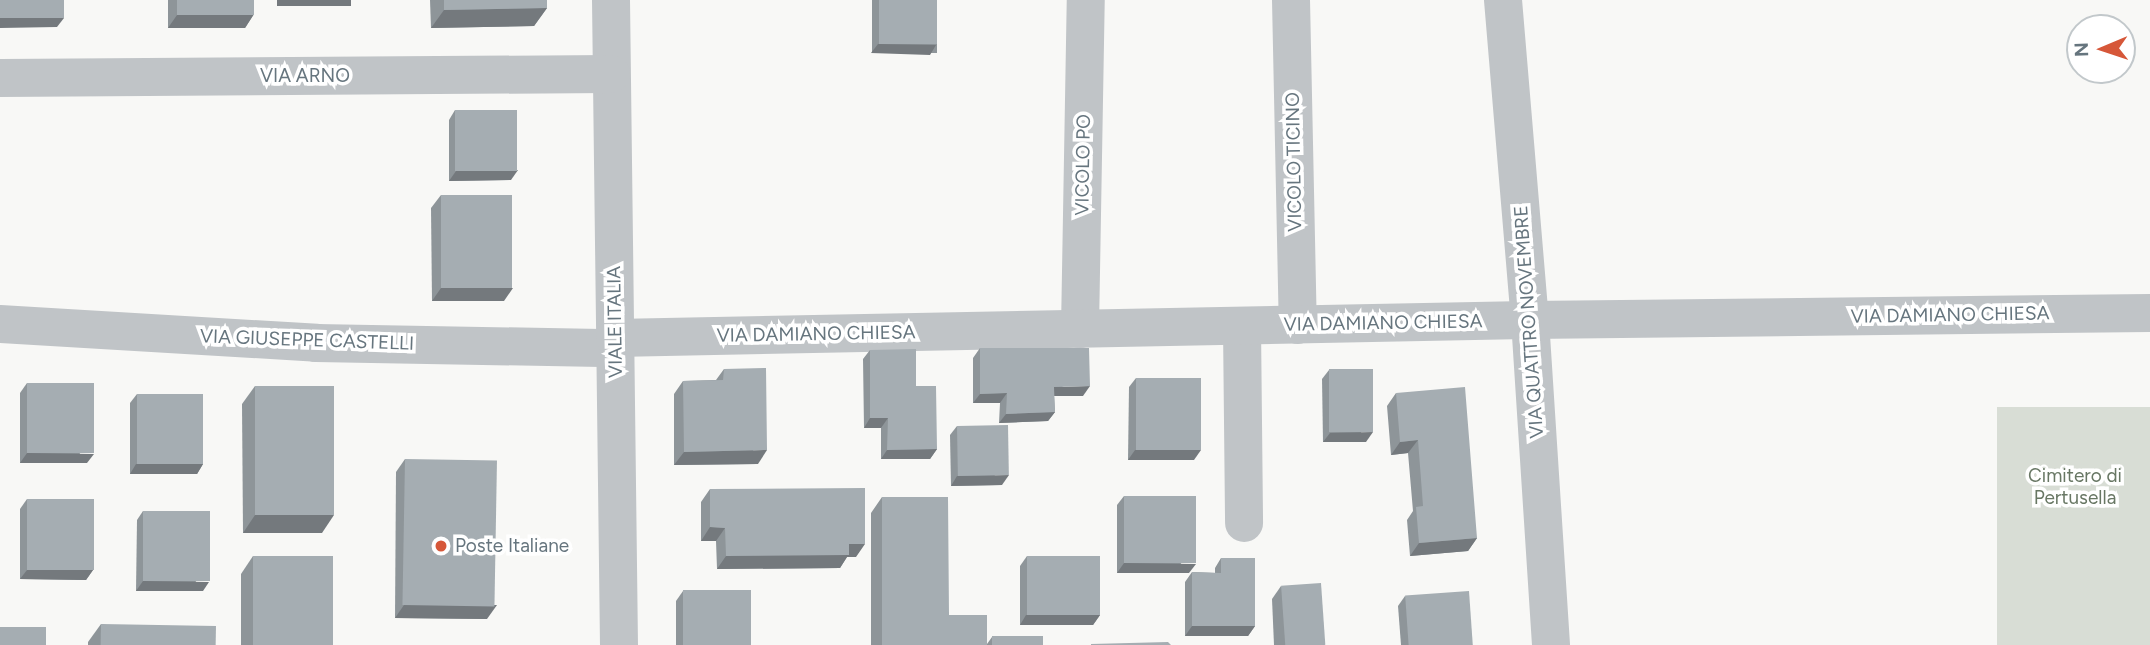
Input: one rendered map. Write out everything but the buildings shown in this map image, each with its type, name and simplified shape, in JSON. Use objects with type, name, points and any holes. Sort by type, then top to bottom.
[{"type":"street","name":"VIALE ITALIA","points":[[611,0],[619,645]]},
{"type":"street","name":"VICOLO PO","points":[[1080,329],[1086,0]]},
{"type":"street","name":"VICOLO TICINO","points":[[1291,0],[1298,325]]},
{"type":"street","name":"VIA QUATTRO NOVEMBRE","points":[[1503,0],[1530,320],[1551,645]]},
{"type":"street","name":"VIA ARNO","points":[[0,78],[611,74]]},
{"type":"street","name":"VIA DAMIANO CHIESA","points":[[615,343],[1080,329],[1530,320],[2150,313]]},
{"type":"street","name":"VIA GIUSEPPE CASTELLI","points":[[0,324],[316,343],[615,343]]},
{"type":"street","points":[[1242,326],[1244,523]]},
{"type":"green space","name":"Cimitero di Pertusella","points":[[1997,407],[2150,407],[2150,645],[1997,645]]},
{"type":"place","name":"Poste Italiane","points":[[441,546]]}]
